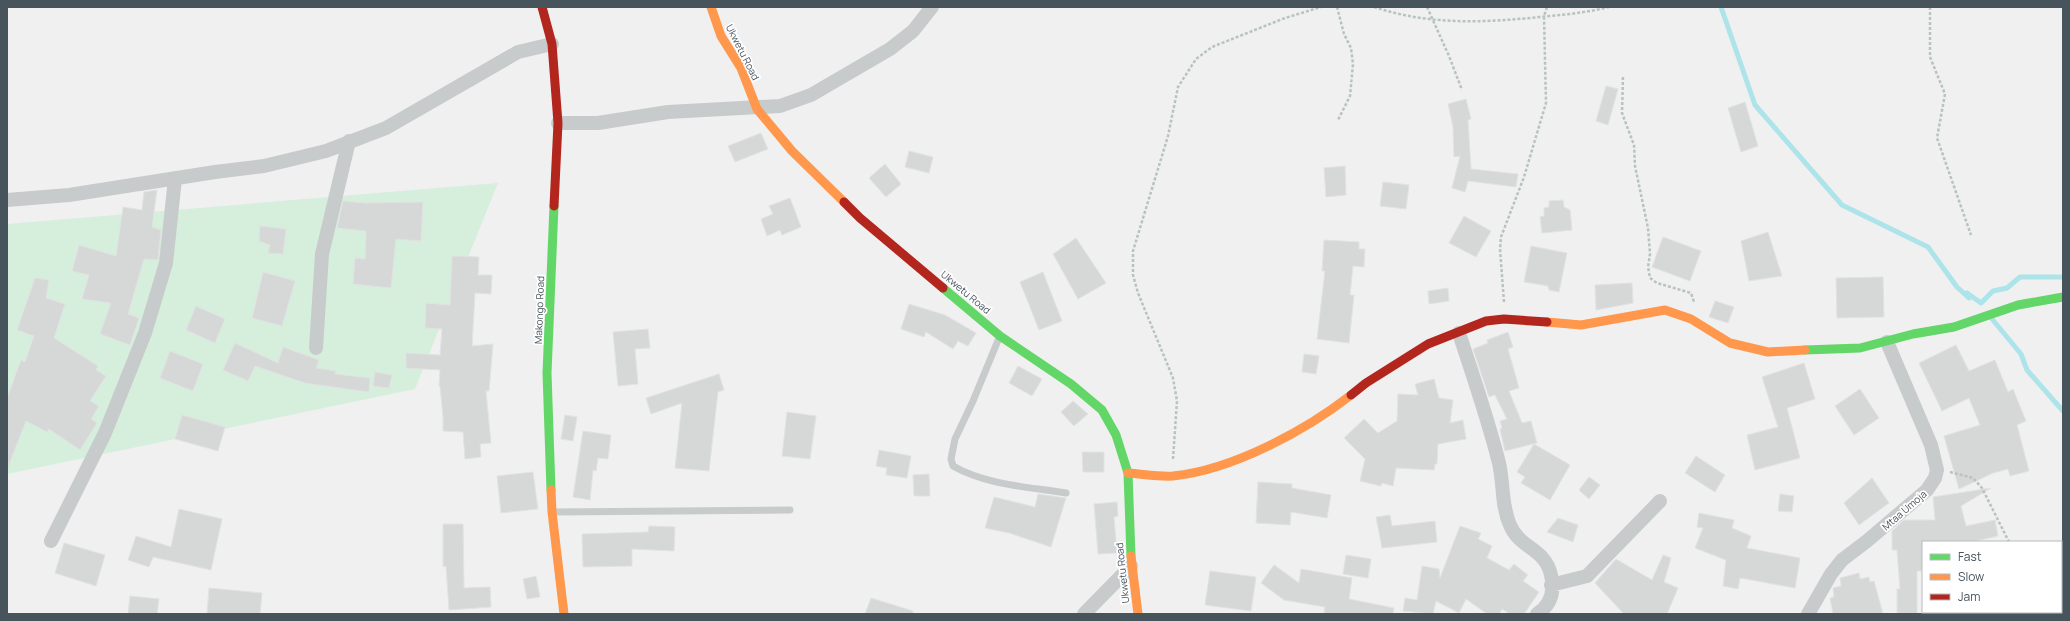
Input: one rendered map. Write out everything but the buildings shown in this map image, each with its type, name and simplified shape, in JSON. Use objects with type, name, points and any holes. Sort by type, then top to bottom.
[{"type":"street","name":"Makongo Road","points":[[542,7],[552,44],[558,123],[547,373],[552,512],[564,614]]},
{"type":"street","name":"Ukwetu Road","points":[[711,7],[722,36],[741,68],[757,109],[792,151],[860,218],[1000,336],[1071,384],[1102,410],[1116,435],[1128,473],[1132,566],[1138,614]]},
{"type":"street","points":[[558,123],[598,123],[675,112],[757,109],[780,106],[811,95],[890,49],[913,31],[932,7]]},
{"type":"street","points":[[7,200],[69,195],[215,172],[264,166],[326,151],[386,128],[518,52],[552,44]]},
{"type":"street","points":[[316,348],[322,254],[349,141]]},
{"type":"street","points":[[52,541],[105,433],[145,333],[166,263],[175,179]]},
{"type":"street","points":[[1128,473],[1172,476],[1191,473],[1218,466],[1262,448],[1326,415],[1366,383],[1428,344],[1459,333],[1486,321],[1504,319],[1581,325],[1635,314],[1665,310],[1691,319],[1730,343],[1768,352],[1860,348],[1913,334],[1954,327],[2018,305],[2063,297]]},
{"type":"street","points":[[1459,333],[1479,394],[1499,464],[1503,503],[1510,526],[1520,541],[1541,554],[1551,575],[1551,599],[1542,610],[1536,614]]},
{"type":"street","points":[[1887,342],[1931,445],[1937,470]]},
{"type":"street","name":"Mtaa Umoja","points":[[1808,614],[1831,574],[1842,560],[1867,541],[1927,490],[1935,478],[1937,470]]},
{"type":"street","points":[[1552,585],[1586,576],[1660,501]]},
{"type":"street","points":[[1084,614],[1132,566]]},
{"type":"lane","points":[[1000,336],[980,387],[955,439],[952,459],[953,466],[967,474],[992,480],[1066,493]]},
{"type":"lane","points":[[552,512],[790,510]]},
{"type":"path","points":[[1172,476],[1177,401],[1173,378],[1138,293],[1133,275],[1133,251],[1168,136],[1178,87],[1196,59],[1212,48],[1284,18],[1321,7]]},
{"type":"path","points":[[1337,7],[1344,34],[1351,48],[1353,71],[1350,96],[1338,120]]},
{"type":"path","points":[[1374,7],[1399,15],[1433,20],[1501,21],[1608,7]]},
{"type":"path","points":[[1427,7],[1449,56],[1462,90]]},
{"type":"path","points":[[1504,319],[1504,280],[1500,249],[1501,237],[1544,114],[1547,84],[1544,16],[1547,7]]},
{"type":"path","points":[[1930,7],[1930,57],[1946,94],[1937,138],[1971,235]]},
{"type":"path","points":[[1623,77],[1622,113],[1634,145],[1635,166],[1648,228],[1650,278],[1657,283],[1691,293],[1695,304]]},
{"type":"path","points":[[1937,470],[1973,478],[1982,488],[2008,541]]},
{"type":"green space","points":[[498,183],[415,389],[7,474],[7,224]]},
{"type":"waterway","points":[[1721,7],[1755,105],[1842,205],[1928,247],[1957,287],[1969,298]]},
{"type":"waterway","points":[[1967,293],[1981,303],[1993,291],[2007,288],[2020,277],[2063,277]]},
{"type":"waterway","points":[[1992,319],[2021,354],[2027,370],[2063,411]]},
{"type":"traffic: fast","points":[[551,490],[547,373],[554,206]]},
{"type":"traffic: fast","points":[[943,288],[1000,336],[1071,384],[1102,410],[1116,435],[1128,473],[1131,556]]},
{"type":"traffic: fast","points":[[1805,350],[1860,348],[1913,334],[1954,327],[2018,305],[2063,297]]},
{"type":"traffic: slow","points":[[711,7],[721,36],[741,68],[757,109],[792,151],[844,202]]},
{"type":"traffic: slow","points":[[1547,322],[1581,325],[1665,310],[1691,319],[1730,343],[1768,352],[1805,350]]},
{"type":"traffic: slow","points":[[1128,473],[1173,476],[1219,466],[1267,447],[1290,435],[1333,409],[1351,395]]},
{"type":"traffic: slow","points":[[551,490],[552,512],[564,614]]},
{"type":"traffic: slow","points":[[1131,556],[1138,614]]},
{"type":"traffic: jam","points":[[542,7],[552,44],[558,123],[554,206]]},
{"type":"traffic: jam","points":[[844,202],[860,218],[943,288]]},
{"type":"traffic: jam","points":[[1351,395],[1366,383],[1428,344],[1486,321],[1504,319],[1547,322]]}]
